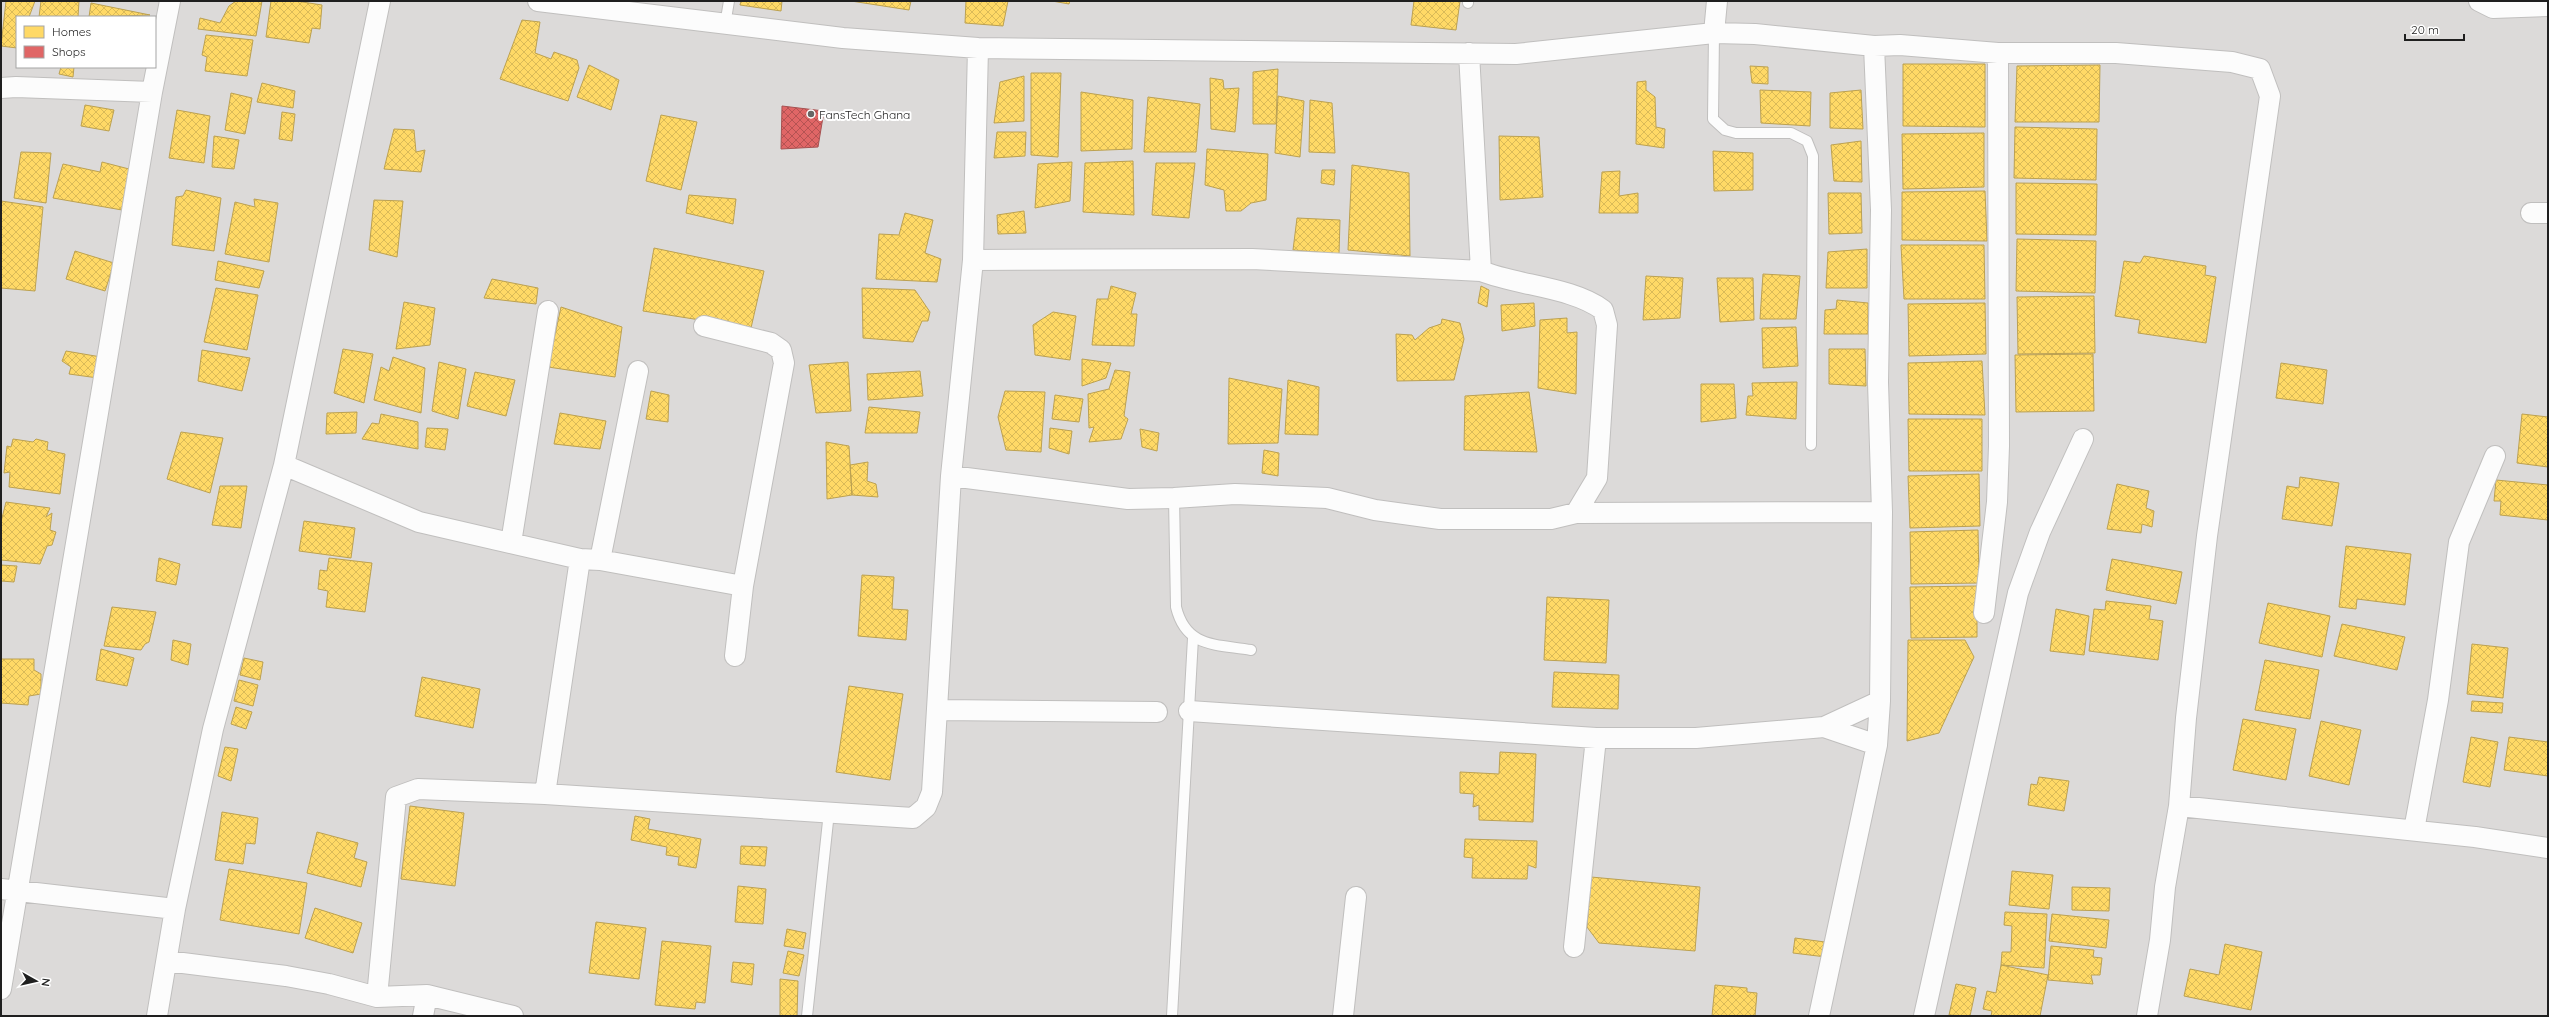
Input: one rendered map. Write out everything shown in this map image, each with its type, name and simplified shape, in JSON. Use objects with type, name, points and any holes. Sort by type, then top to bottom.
[{"type":"street","points":[[1,989],[9,890],[152,92],[170,1]]},
{"type":"street","points":[[156,1016],[167,961],[175,909],[213,730],[284,465],[380,1]]},
{"type":"street","points":[[538,1],[843,38],[978,48],[1516,54],[1714,33],[1755,34],[1874,46],[1900,45],[1998,53],[2116,53],[2232,62],[2260,69],[2270,96],[2206,544],[2186,718],[2179,806],[2165,887],[2160,940],[2147,1016]]},
{"type":"street","points":[[1714,33],[1717,1]]},
{"type":"street","points":[[2479,1],[2493,8],[2548,6]]},
{"type":"street","points":[[1819,1016],[1877,745],[1880,701],[1882,512],[1878,382],[1881,210],[1874,46]]},
{"type":"street","points":[[377,997],[396,796],[418,789],[545,794],[913,818],[926,807],[932,792],[951,476],[973,260],[978,48]]},
{"type":"street","points":[[1468,53],[1481,271]]},
{"type":"street","points":[[1984,612],[1997,502],[1999,446],[1998,53]]},
{"type":"street","points":[[1,88],[16,87],[152,92]]},
{"type":"street","points":[[973,260],[1252,259],[1481,271],[1505,280],[1589,299],[1603,310],[1606,325],[1597,478],[1576,513]]},
{"type":"street","points":[[511,543],[548,311]]},
{"type":"street","points":[[704,326],[771,343],[781,350],[784,363],[743,586],[735,656]]},
{"type":"street","points":[[545,794],[590,559],[638,370]]},
{"type":"street","points":[[1924,1016],[2018,593],[2040,532],[2083,439]]},
{"type":"street","points":[[2414,830],[2438,700],[2459,542],[2495,456]]},
{"type":"street","points":[[284,465],[419,522],[590,559],[743,586]]},
{"type":"street","points":[[951,476],[1128,499],[1235,494],[1327,498],[1375,510],[1440,519],[1551,519],[1576,513],[1882,512]]},
{"type":"street","points":[[1189,711],[1596,738],[1696,738],[1824,727],[1880,701]]},
{"type":"street","points":[[937,710],[1157,712]]},
{"type":"street","points":[[1824,727],[1877,745]]},
{"type":"street","points":[[1574,947],[1596,738]]},
{"type":"street","points":[[2179,806],[2414,830],[2548,848]]},
{"type":"street","points":[[9,890],[175,909]]},
{"type":"street","points":[[1343,1016],[1356,897]]},
{"type":"street","points":[[167,961],[301,979],[377,997],[427,995],[513,1016]]},
{"type":"street","points":[[423,1016],[427,995]]},
{"type":"lane","points":[[725,24],[729,1]]},
{"type":"lane","points":[[1714,33],[1713,119],[1725,130],[1736,133],[1791,133],[1807,141],[1813,156],[1811,445]]},
{"type":"lane","points":[[1174,498],[1176,607],[1180,624],[1193,638],[1251,650]]},
{"type":"lane","points":[[1172,1016],[1193,638]]},
{"type":"lane","points":[[807,1016],[829,812]]},
{"type":"shaded area","points":[[1,1],[2548,1],[2548,1016],[1,1016]]},
{"type":"building: Homes","points":[[6,1],[35,1],[29,16],[16,16],[16,48],[1,46]]},
{"type":"building: Homes","points":[[41,1],[79,1],[78,16],[39,16]]},
{"type":"building: Homes","points":[[236,1],[262,1],[256,36],[198,29],[200,18],[220,23],[229,6]]},
{"type":"building: Homes","points":[[271,1],[296,1],[322,5],[320,29],[312,28],[309,43],[266,37]]},
{"type":"building: Homes","points":[[741,1],[782,1],[781,11],[740,5]]},
{"type":"building: Homes","points":[[851,1],[911,1],[909,10]]},
{"type":"building: Homes","points":[[966,1],[1008,1],[1003,26],[965,23]]},
{"type":"building: Homes","points":[[1052,1],[1070,1],[1069,4]]},
{"type":"building: Homes","points":[[1414,1],[1460,1],[1456,30],[1411,25]]},
{"type":"building: Homes","points":[[91,3],[150,15],[120,16],[89,16]]},
{"type":"building: Homes","points":[[522,20],[540,22],[535,53],[551,59],[554,52],[577,60],[579,68],[568,101],[500,79]]},
{"type":"building: Homes","points":[[206,35],[253,40],[247,76],[205,71],[207,57],[202,55]]},
{"type":"building: Homes","points":[[1903,64],[1985,64],[1985,127],[1903,126]]},
{"type":"building: Homes","points":[[589,65],[619,80],[611,110],[577,97]]},
{"type":"building: Homes","points":[[2100,65],[2099,122],[2015,122],[2017,66]]},
{"type":"building: Homes","points":[[1750,66],[1768,67],[1768,84],[1752,83]]},
{"type":"building: Homes","points":[[61,68],[74,68],[73,77],[59,74]]},
{"type":"building: Homes","points":[[1278,69],[1276,124],[1253,124],[1253,72]]},
{"type":"building: Homes","points":[[1031,73],[1061,73],[1058,157],[1031,155]]},
{"type":"building: Homes","points":[[1024,76],[1024,121],[994,123],[1000,82]]},
{"type":"building: Homes","points":[[1210,78],[1223,80],[1224,89],[1239,88],[1235,132],[1211,129]]},
{"type":"building: Homes","points":[[1646,81],[1646,90],[1655,97],[1656,127],[1665,129],[1664,148],[1636,144],[1637,82]]},
{"type":"building: Homes","points":[[262,83],[295,91],[293,108],[257,102]]},
{"type":"building: Homes","points":[[1760,90],[1811,92],[1810,126],[1761,123]]},
{"type":"building: Homes","points":[[1861,90],[1863,129],[1830,128],[1830,93]]},
{"type":"building: Homes","points":[[1081,92],[1133,100],[1132,149],[1081,151]]},
{"type":"building: Homes","points":[[231,93],[252,98],[245,134],[225,130]]},
{"type":"building: Homes","points":[[1278,96],[1304,101],[1300,157],[1275,153]]},
{"type":"building: Homes","points":[[1148,97],[1200,104],[1196,152],[1144,152]]},
{"type":"building: Homes","points":[[1310,100],[1332,103],[1335,153],[1309,152]]},
{"type":"building: Homes","points":[[85,105],[114,110],[109,131],[81,126]]},
{"type":"building: Homes","points":[[177,110],[210,116],[204,163],[169,158]]},
{"type":"building: Homes","points":[[282,112],[295,114],[292,141],[279,139]]},
{"type":"building: Homes","points":[[661,115],[697,122],[681,190],[646,181]]},
{"type":"building: Homes","points":[[2015,127],[2097,129],[2096,180],[2014,178]]},
{"type":"building: Homes","points":[[394,129],[414,130],[416,152],[425,150],[421,172],[384,169]]},
{"type":"building: Homes","points":[[997,132],[1026,132],[1025,156],[994,158]]},
{"type":"building: Homes","points":[[1984,133],[1984,187],[1903,189],[1902,134]]},
{"type":"building: Homes","points":[[214,136],[239,140],[234,169],[212,167]]},
{"type":"building: Homes","points":[[1499,136],[1539,137],[1543,197],[1500,200]]},
{"type":"building: Homes","points":[[1861,141],[1862,182],[1834,181],[1831,145]]},
{"type":"building: Homes","points":[[1207,149],[1268,154],[1266,200],[1251,203],[1241,211],[1226,211],[1224,190],[1205,185]]},
{"type":"building: Homes","points":[[1713,151],[1753,153],[1753,190],[1714,191]]},
{"type":"building: Homes","points":[[21,152],[51,153],[46,203],[14,198]]},
{"type":"building: Homes","points":[[1133,161],[1134,215],[1083,212],[1085,163]]},
{"type":"building: Homes","points":[[102,162],[129,169],[122,210],[53,198],[63,164],[100,172]]},
{"type":"building: Homes","points":[[1072,162],[1070,201],[1035,208],[1038,164]]},
{"type":"building: Homes","points":[[1156,163],[1195,163],[1189,218],[1152,215]]},
{"type":"building: Homes","points":[[1352,165],[1409,173],[1410,256],[1348,250]]},
{"type":"building: Homes","points":[[1322,170],[1335,170],[1334,185],[1321,183]]},
{"type":"building: Homes","points":[[1620,171],[1619,196],[1638,193],[1638,213],[1599,213],[1602,172]]},
{"type":"building: Homes","points":[[2016,183],[2097,184],[2096,235],[2016,234]]},
{"type":"building: Homes","points":[[186,190],[221,198],[214,251],[172,245],[176,197],[183,196]]},
{"type":"building: Homes","points":[[1985,191],[1987,241],[1902,240],[1902,192]]},
{"type":"building: Homes","points":[[1828,193],[1861,193],[1862,233],[1829,234]]},
{"type":"building: Homes","points":[[689,195],[736,199],[733,224],[686,213]]},
{"type":"building: Homes","points":[[254,199],[278,203],[269,262],[225,254],[235,202],[255,207]]},
{"type":"building: Homes","points":[[374,200],[403,201],[397,257],[369,250]]},
{"type":"building: Homes","points":[[1,201],[43,207],[35,291],[1,288]]},
{"type":"building: Homes","points":[[1024,211],[1026,233],[998,234],[997,215]]},
{"type":"building: Homes","points":[[905,213],[933,220],[925,253],[941,259],[937,282],[876,279],[879,234],[899,235]]},
{"type":"building: Homes","points":[[1297,218],[1340,220],[1339,254],[1293,250]]},
{"type":"building: Homes","points":[[2017,239],[2096,241],[2095,293],[2016,291]]},
{"type":"building: Homes","points":[[1901,245],[1984,245],[1985,299],[1904,299]]},
{"type":"building: Homes","points":[[654,248],[764,271],[751,328],[643,311]]},
{"type":"building: Homes","points":[[1867,249],[1867,288],[1826,288],[1828,252]]},
{"type":"building: Homes","points":[[75,251],[114,263],[105,291],[66,279]]},
{"type":"building: Homes","points":[[2144,256],[2206,266],[2205,275],[2216,277],[2206,343],[2138,333],[2140,320],[2115,316],[2124,261],[2140,263]]},
{"type":"building: Homes","points":[[218,261],[264,271],[259,288],[215,280]]},
{"type":"building: Homes","points":[[1763,274],[1800,276],[1796,319],[1760,319]]},
{"type":"building: Homes","points":[[1646,276],[1683,278],[1680,318],[1643,320]]},
{"type":"building: Homes","points":[[1717,278],[1753,278],[1754,320],[1720,322]]},
{"type":"building: Homes","points":[[492,279],[538,288],[536,304],[484,298]]},
{"type":"building: Homes","points":[[1111,286],[1136,293],[1131,314],[1137,314],[1134,346],[1092,345],[1097,299],[1108,299]]},
{"type":"building: Homes","points":[[1481,286],[1489,290],[1487,307],[1478,303]]},
{"type":"building: Homes","points":[[216,288],[258,295],[247,350],[204,342]]},
{"type":"building: Homes","points":[[862,288],[915,290],[930,312],[928,321],[922,321],[913,342],[863,338]]},
{"type":"building: Homes","points":[[2094,296],[2095,353],[2018,354],[2017,297]]},
{"type":"building: Homes","points":[[1837,300],[1868,303],[1868,334],[1824,334],[1825,310],[1836,309]]},
{"type":"building: Homes","points":[[404,302],[435,308],[430,345],[396,349]]},
{"type":"building: Homes","points":[[1534,303],[1535,326],[1502,331],[1501,305]]},
{"type":"building: Homes","points":[[1985,303],[1986,354],[1909,356],[1908,304]]},
{"type":"building: Homes","points":[[561,307],[622,327],[615,377],[548,367]]},
{"type":"building: Homes","points":[[1053,312],[1076,316],[1070,360],[1035,355],[1033,325]]},
{"type":"building: Homes","points":[[1567,318],[1567,333],[1577,332],[1576,394],[1538,388],[1540,320]]},
{"type":"building: Homes","points":[[1442,319],[1460,323],[1464,339],[1454,380],[1397,381],[1396,334],[1412,335],[1415,340],[1429,328],[1441,324]]},
{"type":"building: Homes","points":[[1796,327],[1798,366],[1763,368],[1762,328]]},
{"type":"building: Homes","points":[[343,349],[373,354],[364,403],[334,393]]},
{"type":"building: Homes","points":[[1829,349],[1865,349],[1866,386],[1829,384]]},
{"type":"building: Homes","points":[[202,350],[250,358],[242,391],[198,381]]},
{"type":"building: Homes","points":[[66,351],[101,357],[98,378],[69,374],[71,367],[62,361]]},
{"type":"building: Homes","points":[[2093,354],[2094,411],[2016,412],[2015,355]]},
{"type":"building: Homes","points":[[393,357],[425,368],[421,413],[374,400],[381,367],[389,371]]},
{"type":"building: Homes","points":[[1082,359],[1111,363],[1106,378],[1082,386]]},
{"type":"building: Homes","points":[[1982,361],[1985,415],[1909,414],[1908,363]]},
{"type":"building: Homes","points":[[439,362],[466,369],[458,419],[432,411]]},
{"type":"building: Homes","points":[[848,362],[851,411],[816,413],[809,365]]},
{"type":"building: Homes","points":[[2281,363],[2327,370],[2323,404],[2276,398]]},
{"type":"building: Homes","points":[[1115,370],[1130,372],[1124,416],[1128,419],[1121,439],[1089,442],[1094,427],[1089,428],[1088,394],[1109,389]]},
{"type":"building: Homes","points":[[920,371],[923,396],[868,400],[867,374]]},
{"type":"building: Homes","points":[[475,372],[515,380],[506,416],[467,406]]},
{"type":"building: Homes","points":[[1229,378],[1282,389],[1278,443],[1228,444]]},
{"type":"building: Homes","points":[[1288,380],[1319,387],[1318,435],[1285,434]]},
{"type":"building: Homes","points":[[1797,382],[1796,419],[1746,415],[1748,396],[1753,396],[1752,383]]},
{"type":"building: Homes","points":[[1701,384],[1734,384],[1736,418],[1701,422]]},
{"type":"building: Homes","points":[[651,391],[669,395],[668,422],[646,419]]},
{"type":"building: Homes","points":[[1005,391],[1045,392],[1041,452],[1006,450],[998,417]]},
{"type":"building: Homes","points":[[1529,392],[1537,452],[1464,450],[1465,396]]},
{"type":"building: Homes","points":[[1055,395],[1083,399],[1079,422],[1052,419]]},
{"type":"building: Homes","points":[[869,407],[920,412],[917,433],[865,433]]},
{"type":"building: Homes","points":[[357,412],[356,433],[326,434],[327,413]]},
{"type":"building: Homes","points":[[560,413],[606,421],[600,449],[554,444]]},
{"type":"building: Homes","points":[[381,414],[418,422],[418,449],[362,439],[372,423],[379,424]]},
{"type":"building: Homes","points":[[2522,414],[2548,417],[2548,467],[2517,463]]},
{"type":"building: Homes","points":[[1908,419],[1982,419],[1982,471],[1909,471]]},
{"type":"building: Homes","points":[[427,428],[448,429],[445,450],[425,447]]},
{"type":"building: Homes","points":[[1050,428],[1072,431],[1069,454],[1049,448]]},
{"type":"building: Homes","points":[[1140,429],[1159,433],[1157,451],[1142,447]]},
{"type":"building: Homes","points":[[181,432],[223,438],[210,493],[167,479]]},
{"type":"building: Homes","points":[[13,439],[33,442],[36,439],[48,442],[47,450],[65,454],[60,494],[9,487],[10,472],[4,473],[7,446],[11,447]]},
{"type":"building: Homes","points":[[826,442],[849,446],[852,495],[827,499]]},
{"type":"building: Homes","points":[[1264,450],[1279,453],[1278,476],[1262,473]]},
{"type":"building: Homes","points":[[868,462],[867,481],[876,484],[878,497],[852,495],[850,465]]},
{"type":"building: Homes","points":[[1979,474],[1980,526],[1910,528],[1908,476]]},
{"type":"building: Homes","points":[[2300,477],[2339,483],[2332,526],[2282,519],[2287,486],[2299,488]]},
{"type":"building: Homes","points":[[2496,480],[2548,485],[2548,520],[2500,515],[2501,501],[2494,501]]},
{"type":"building: Homes","points":[[2117,484],[2149,491],[2146,508],[2154,511],[2152,527],[2142,524],[2141,533],[2107,529]]},
{"type":"building: Homes","points":[[220,486],[247,486],[241,528],[212,525]]},
{"type":"building: Homes","points":[[6,502],[50,508],[46,517],[52,513],[50,530],[56,532],[52,545],[47,546],[40,564],[1,560],[1,522]]},
{"type":"building: Homes","points":[[304,521],[355,528],[351,558],[299,551]]},
{"type":"building: Homes","points":[[1978,530],[1979,583],[1911,584],[1910,532]]},
{"type":"building: Homes","points":[[2346,546],[2411,554],[2405,605],[2357,599],[2356,609],[2339,607]]},
{"type":"building: Homes","points":[[159,558],[180,564],[176,585],[156,581]]},
{"type":"building: Homes","points":[[329,558],[372,563],[365,612],[326,607],[328,591],[318,589],[320,570],[327,571]]},
{"type":"building: Homes","points":[[2112,559],[2182,572],[2176,604],[2106,590]]},
{"type":"building: Homes","points":[[1,565],[17,566],[14,582],[1,581]]},
{"type":"building: Homes","points":[[862,575],[894,577],[892,609],[908,610],[906,640],[858,636]]},
{"type":"building: Homes","points":[[1977,586],[1977,637],[1911,638],[1910,587]]},
{"type":"building: Homes","points":[[1547,597],[1609,600],[1606,663],[1544,660]]},
{"type":"building: Homes","points":[[2106,601],[2151,606],[2149,619],[2163,621],[2158,660],[2089,651],[2094,609],[2105,610]]},
{"type":"building: Homes","points":[[2268,603],[2330,616],[2322,657],[2259,643]]},
{"type":"building: Homes","points":[[112,607],[156,612],[149,642],[145,644],[141,650],[104,646]]},
{"type":"building: Homes","points":[[2056,609],[2089,616],[2084,655],[2050,651]]},
{"type":"building: Homes","points":[[2342,624],[2405,637],[2397,670],[2334,656]]},
{"type":"building: Homes","points":[[173,640],[191,644],[188,665],[171,660]]},
{"type":"building: Homes","points":[[1908,640],[1965,640],[1974,657],[1939,733],[1907,741]]},
{"type":"building: Homes","points":[[2472,644],[2508,648],[2503,698],[2467,694]]},
{"type":"building: Homes","points":[[101,649],[134,658],[127,686],[96,680]]},
{"type":"building: Homes","points":[[244,658],[263,662],[260,680],[240,675]]},
{"type":"building: Homes","points":[[1,659],[34,659],[34,670],[41,674],[41,694],[29,696],[28,705],[1,703]]},
{"type":"building: Homes","points":[[2265,660],[2319,670],[2310,719],[2255,710]]},
{"type":"building: Homes","points":[[1554,672],[1619,675],[1618,709],[1552,707]]},
{"type":"building: Homes","points":[[422,677],[480,689],[473,728],[415,716]]},
{"type":"building: Homes","points":[[239,680],[258,685],[253,706],[234,701]]},
{"type":"building: Homes","points":[[849,686],[903,694],[890,780],[836,772]]},
{"type":"building: Homes","points":[[2472,701],[2503,703],[2502,713],[2471,711]]},
{"type":"building: Homes","points":[[236,707],[252,712],[246,729],[231,724]]},
{"type":"building: Homes","points":[[2243,719],[2296,729],[2286,780],[2233,770]]},
{"type":"building: Homes","points":[[2321,721],[2361,730],[2349,785],[2309,776]]},
{"type":"building: Homes","points":[[2471,737],[2498,742],[2490,787],[2463,782]]},
{"type":"building: Homes","points":[[2509,737],[2548,742],[2548,776],[2504,770]]},
{"type":"building: Homes","points":[[225,747],[238,749],[231,781],[218,776]]},
{"type":"building: Homes","points":[[1500,752],[1536,754],[1533,822],[1479,820],[1479,805],[1473,807],[1474,794],[1460,793],[1460,772],[1499,774]]},
{"type":"building: Homes","points":[[2039,777],[2069,781],[2064,811],[2028,805],[2031,784],[2037,785]]},
{"type":"building: Homes","points":[[410,806],[464,813],[455,886],[401,879]]},
{"type":"building: Homes","points":[[222,812],[258,818],[255,844],[246,843],[243,864],[215,860]]},
{"type":"building: Homes","points":[[635,816],[650,819],[648,829],[701,839],[696,868],[678,865],[679,857],[666,855],[667,847],[631,840]]},
{"type":"building: Homes","points":[[317,832],[358,843],[354,858],[367,862],[361,887],[307,873]]},
{"type":"building: Homes","points":[[1465,839],[1537,841],[1536,868],[1528,865],[1527,879],[1472,878],[1473,858],[1464,857]]},
{"type":"building: Homes","points":[[741,846],[767,847],[765,866],[740,864]]},
{"type":"building: Homes","points":[[229,869],[307,883],[299,934],[220,920]]},
{"type":"building: Homes","points":[[2012,871],[2053,875],[2049,909],[2009,905]]},
{"type":"building: Homes","points":[[1591,877],[1700,887],[1695,951],[1599,943],[1587,927]]},
{"type":"building: Homes","points":[[738,886],[766,889],[763,924],[735,922]]},
{"type":"building: Homes","points":[[2072,887],[2110,888],[2109,911],[2072,910]]},
{"type":"building: Homes","points":[[315,908],[362,923],[353,953],[305,938]]},
{"type":"building: Homes","points":[[2005,912],[2047,914],[2044,968],[2001,965],[2002,952],[2011,952],[2012,926],[2004,925]]},
{"type":"building: Homes","points":[[2052,914],[2109,920],[2106,948],[2049,941]]},
{"type":"building: Homes","points":[[596,922],[646,928],[639,979],[589,973]]},
{"type":"building: Homes","points":[[787,929],[806,933],[803,949],[784,946]]},
{"type":"building: Homes","points":[[1795,938],[1825,942],[1826,957],[1793,953]]},
{"type":"building: Homes","points":[[662,941],[711,946],[705,1003],[696,1002],[695,1009],[655,1005]]},
{"type":"building: Homes","points":[[2225,944],[2262,952],[2251,1010],[2184,996],[2190,969],[2219,975]]},
{"type":"building: Homes","points":[[2051,946],[2094,950],[2093,957],[2102,958],[2100,975],[2091,975],[2093,984],[2048,980]]},
{"type":"building: Homes","points":[[788,951],[804,955],[799,976],[783,973]]},
{"type":"building: Homes","points":[[733,962],[754,964],[752,985],[731,982]]},
{"type":"building: Homes","points":[[2001,965],[2048,975],[2040,1016],[1991,1016],[1992,1011],[1983,1009],[1987,991],[1996,993]]},
{"type":"building: Homes","points":[[780,979],[798,981],[797,1016],[780,1016]]},
{"type":"building: Homes","points":[[1956,984],[1976,988],[1970,1016],[1949,1015]]},
{"type":"building: Homes","points":[[1715,985],[1747,988],[1747,992],[1757,993],[1755,1016],[1712,1016]]},
{"type":"building: Shops","points":[[782,106],[824,111],[818,147],[781,149]]},
{"type":"place","name":"FansTech Ghana","points":[[811,114]]}]
